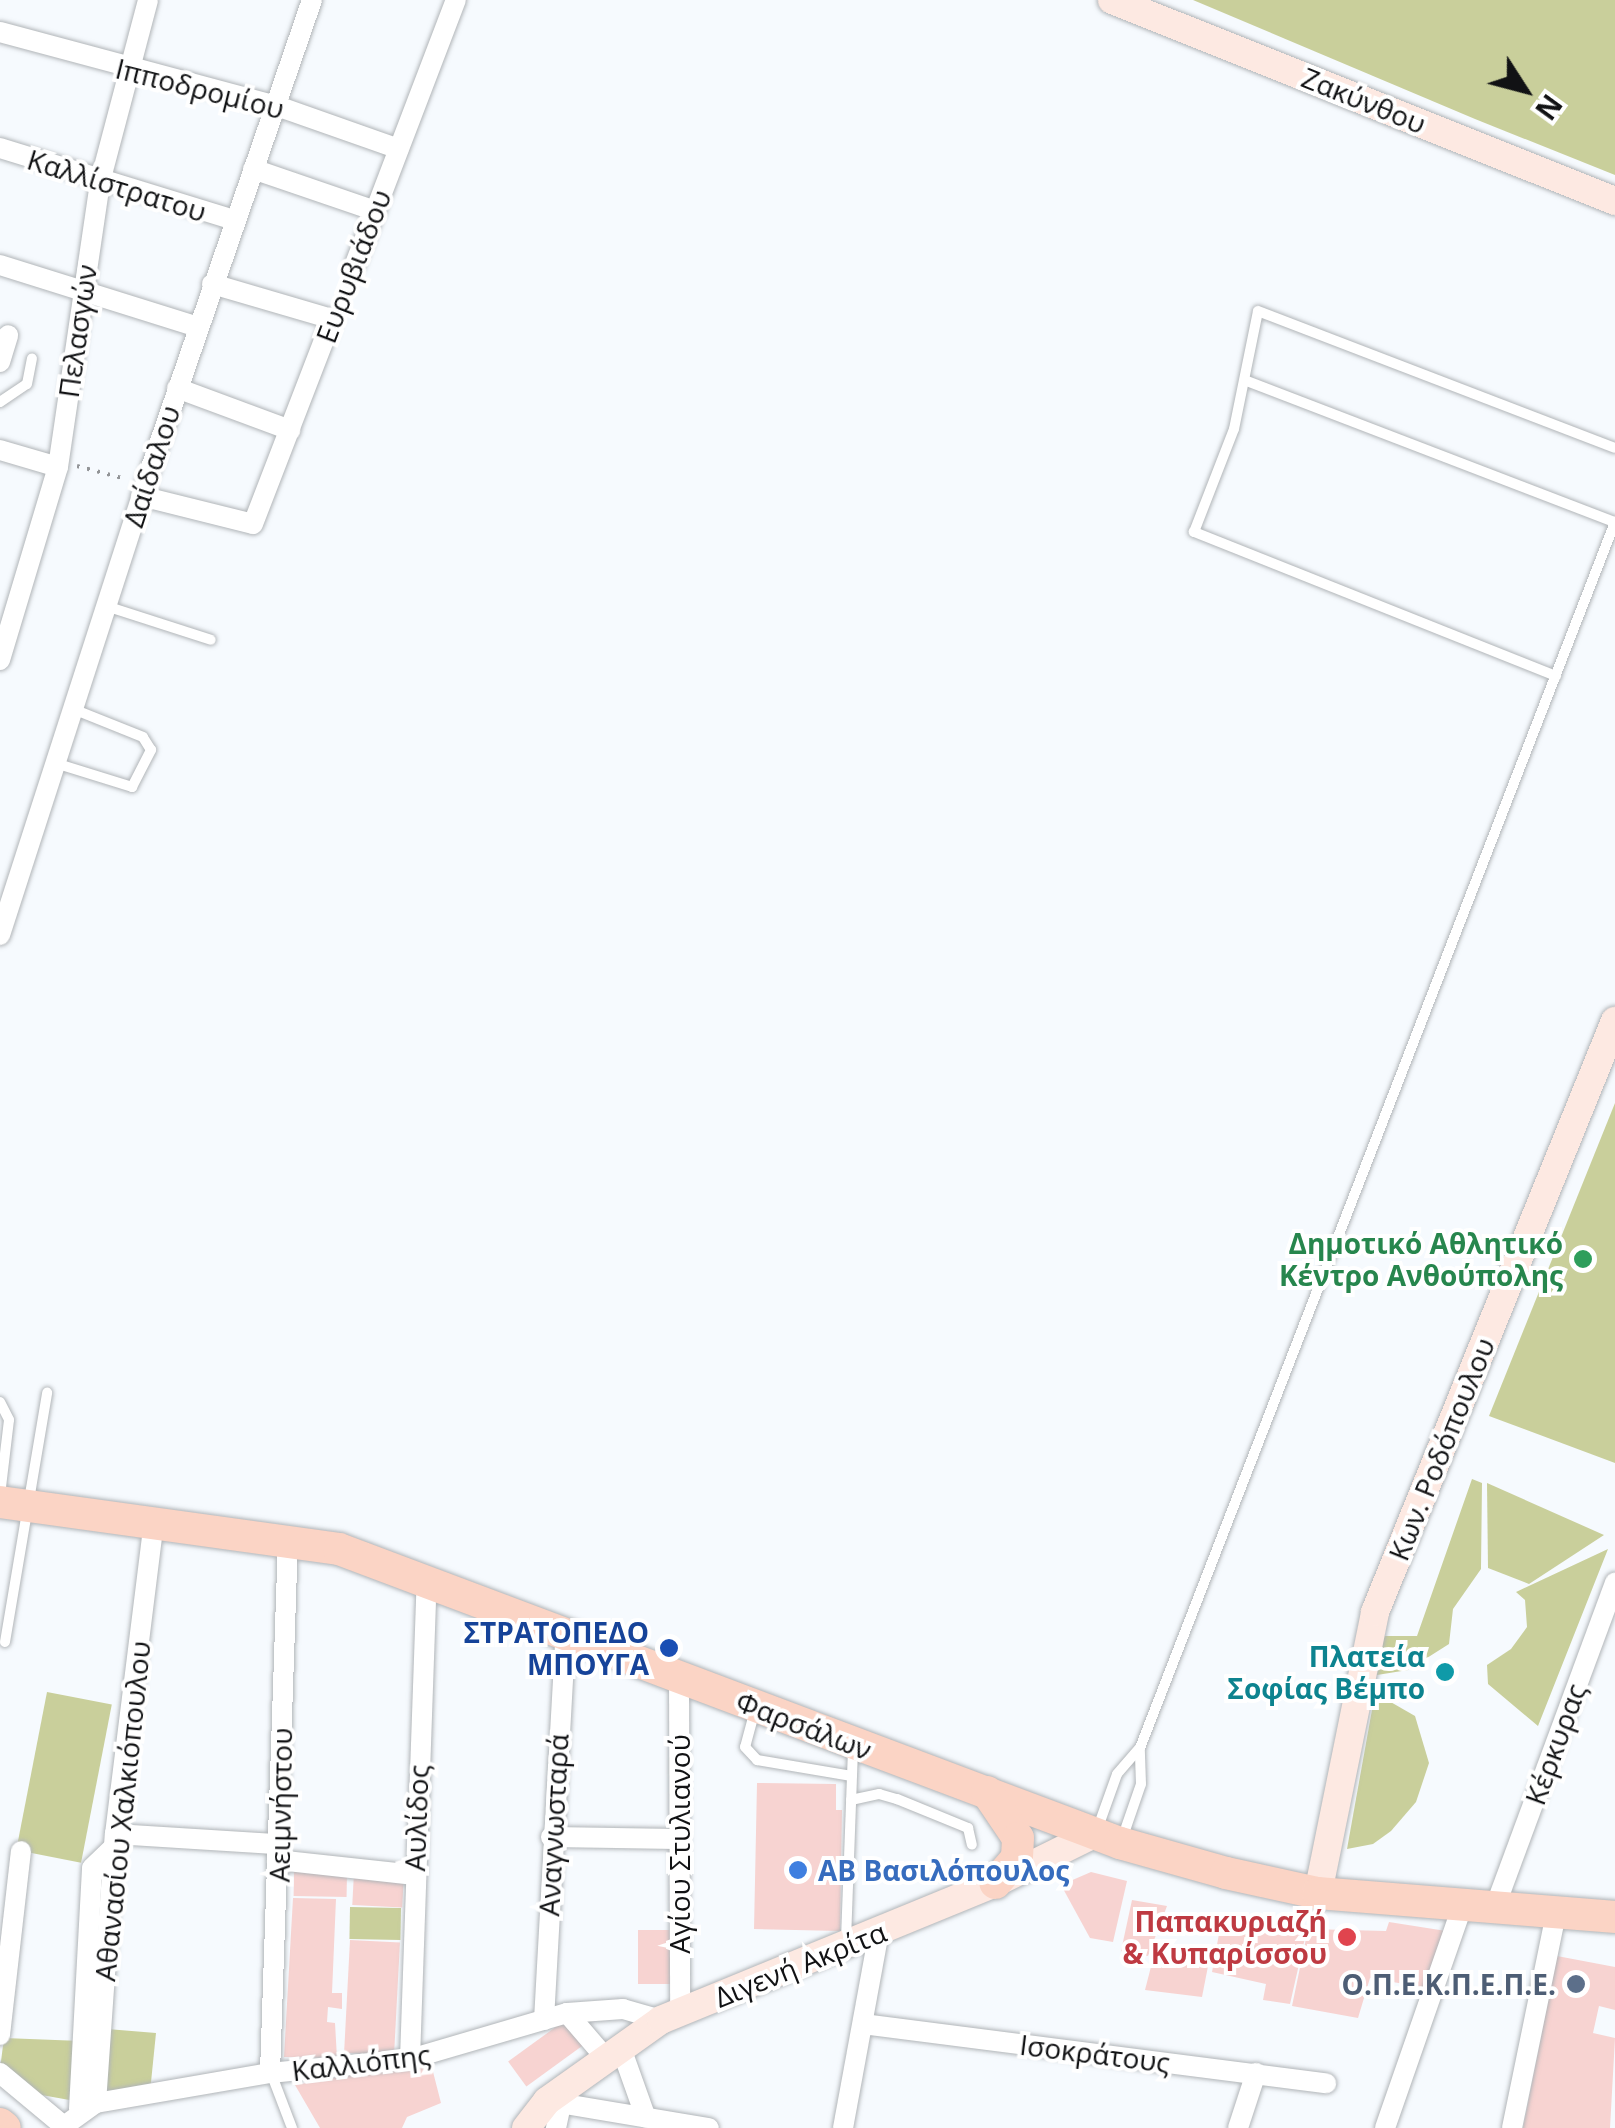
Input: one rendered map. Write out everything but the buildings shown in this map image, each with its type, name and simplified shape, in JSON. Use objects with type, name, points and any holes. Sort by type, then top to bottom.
[{"type":"main road","name":"Φαρσάλων","points":[[10,1502],[288,1538],[427,1577],[566,1629],[756,1708],[852,1760],[987,1792],[1108,1838],[1318,1893],[1615,1917]]},
{"type":"main road","points":[[987,1792],[1018,1838],[1016,1858],[994,1883]]},
{"type":"street","name":"Πελασγών","points":[[0,660],[58,464],[100,182],[125,70],[148,0]]},
{"type":"street","name":"Δαίδαλου","points":[[0,936],[177,388],[312,0]]},
{"type":"street","name":"Ευρυβιάδου","points":[[355,264],[456,0]]},
{"type":"street","name":"Ζακύνθου","points":[[1112,0],[1615,201]]},
{"type":"street","name":"Ιπποδρομίου","points":[[0,32],[125,70],[277,106],[399,148]]},
{"type":"street","name":"Καλλίστρατου","points":[[0,148],[100,182],[234,220]]},
{"type":"street","points":[[253,169],[376,212]]},
{"type":"street","points":[[0,265],[198,327]]},
{"type":"street","points":[[212,284],[332,319]]},
{"type":"street","name":"Ευρυβιάδου","points":[[143,491],[245,527],[257,519],[332,319]]},
{"type":"street","points":[[0,362],[8,335]]},
{"type":"street","points":[[177,388],[290,430]]},
{"type":"street","points":[[0,450],[58,464]]},
{"type":"street","name":"Κων. Ροδόπουλου","points":[[1318,1893],[1375,1612],[1615,1021]]},
{"type":"street","name":"Αθανασίου Χαλκιόπουλου","points":[[88,2106],[114,1840],[154,1520]]},
{"type":"street","name":"Αειμνήστου","points":[[270,2073],[288,1538]]},
{"type":"street","name":"Αυλίδος","points":[[410,2059],[427,1577]]},
{"type":"street","name":"Κέρκυρας","points":[[1386,2128],[1615,1582]]},
{"type":"street","name":"Αναγνωσταρά","points":[[544,2020],[551,1836],[566,1629]]},
{"type":"street","name":"Αγίου Στυλιανού","points":[[670,2016],[680,1676]]},
{"type":"street","points":[[551,1836],[677,1839]]},
{"type":"street","name":"Διγενή Ακρίτα","points":[[526,2128],[612,2051],[670,2016],[1108,1838]]},
{"type":"street","points":[[114,1840],[276,1852],[414,1875]]},
{"type":"street","points":[[0,2035],[22,1851]]},
{"type":"street","points":[[1512,2128],[1556,1914]]},
{"type":"street","points":[[843,2128],[879,1931]]},
{"type":"street","name":"Καλλιόπης","points":[[88,2106],[270,2073],[410,2059],[568,2014],[623,2010],[670,2016]]},
{"type":"street","points":[[568,2014],[612,2051],[646,2118]]},
{"type":"street","name":"Ισοκράτους","points":[[863,2024],[1326,2083]]},
{"type":"street","points":[[0,2073],[65,2127],[88,2106]]},
{"type":"street","points":[[1238,2128],[1256,2074]]},
{"type":"street","points":[[556,2128],[554,2103],[709,2128]]},
{"type":"lane","points":[[1556,676],[1194,532],[1246,380],[1258,310],[1615,448]]},
{"type":"lane","points":[[0,402],[27,384],[32,358]]},
{"type":"lane","points":[[1108,1838],[1117,1774],[1140,1748],[1615,522],[1246,380]]},
{"type":"lane","points":[[106,606],[211,640]]},
{"type":"lane","points":[[55,763],[132,787],[152,750],[143,737],[72,709]]},
{"type":"lane","points":[[10,1502],[48,1393]]},
{"type":"lane","points":[[0,1402],[9,1438],[6,1642]]},
{"type":"lane","points":[[756,1708],[744,1748],[757,1760],[852,1760],[845,1946]]},
{"type":"lane","points":[[1108,1838],[1141,1784],[1140,1748]]},
{"type":"lane","points":[[851,1800],[879,1794],[897,1799],[968,1828],[972,1846]]},
{"type":"lane","points":[[270,2073],[292,2128]]},
{"type":"path","name":"Ευρυβιάδου","points":[[332,319],[355,264]]},
{"type":"path","points":[[58,464],[143,491]]},
{"type":"green space","points":[[1193,0],[1615,0],[1615,175],[1475,119]]},
{"type":"green space","name":"Δημοτικό Αθλητικό Κέντρο Ανθούπολης","points":[[1615,1103],[1615,1463],[1489,1416]]},
{"type":"green space","points":[[1472,1479],[1482,1483],[1481,1569],[1453,1609],[1449,1644],[1408,1670],[1377,1675],[1384,1636],[1417,1636]]},
{"type":"green space","points":[[1487,1483],[1604,1535],[1529,1584],[1488,1568]]},
{"type":"green space","points":[[1608,1549],[1538,1726],[1488,1684],[1487,1665],[1511,1649],[1527,1627],[1525,1600],[1516,1592]]},
{"type":"green space","points":[[47,1692],[112,1705],[81,1863],[16,1850]]},
{"type":"green space","points":[[1375,1693],[1415,1716],[1429,1763],[1416,1802],[1391,1831],[1373,1844],[1347,1849]]},
{"type":"green space","points":[[350,1907],[401,1908],[400,1940],[349,1939]]},
{"type":"green space","points":[[95,2028],[156,2033],[150,2092],[88,2103]]},
{"type":"green space","points":[[4,2038],[81,2041],[75,2101],[36,2094],[0,2069]]},
{"type":"place","name":"Δημοτικό Αθλητικό Κέντρο Ανθούπολης","points":[[1583,1259]]},
{"type":"place","name":"ΣΤΡΑΤΟΠΕΔΟ ΜΠΟΥΓΑ","points":[[669,1648]]},
{"type":"place","name":"Πλατεία Σοφίας Βέμπο","points":[[1445,1672]]},
{"type":"place","name":"ΑΒ Βασιλόπουλος","points":[[798,1870]]},
{"type":"place","name":"Παπακυριαζή & Κυπαρίσσου","points":[[1347,1937]]},
{"type":"place","name":"Ο.Π.Ε.Κ.Π.Ε.Π.Ε.","points":[[1576,1984]]}]
